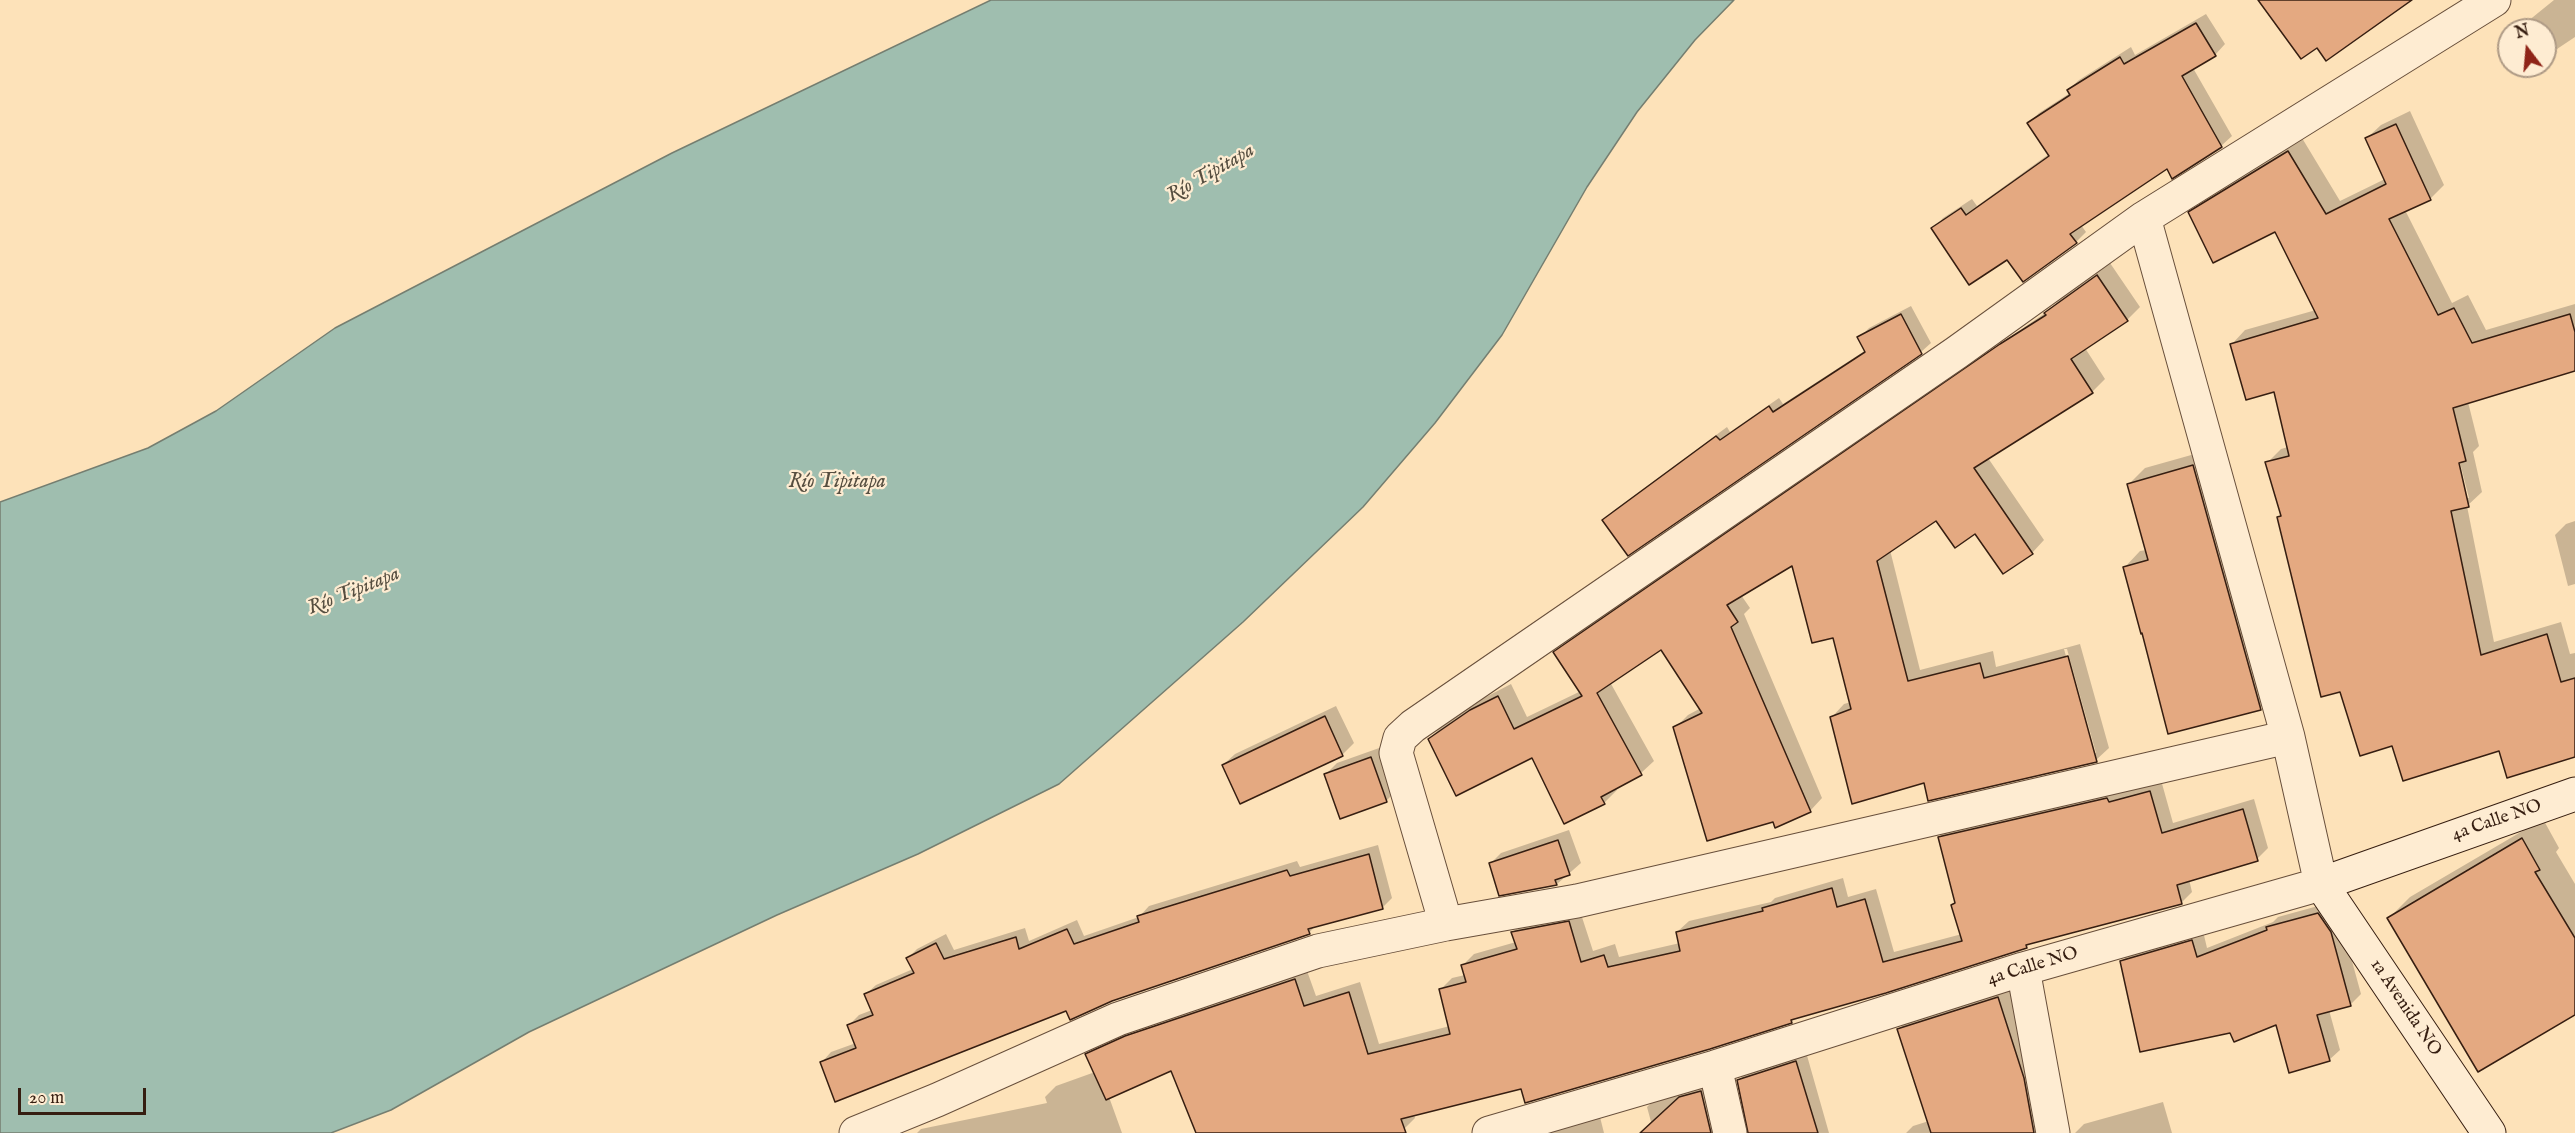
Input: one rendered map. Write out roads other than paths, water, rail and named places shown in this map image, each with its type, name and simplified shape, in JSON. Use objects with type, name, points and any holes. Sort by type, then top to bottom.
[{"type":"street","points":[[1446,924],[1396,753],[1400,738],[1413,726],[1956,353],[2144,218],[2494,0]]},
{"type":"street","points":[[2144,218],[2288,737],[2321,884]]},
{"type":"street","points":[[856,1133],[937,1100],[1118,1019],[1318,951],[1446,924],[1577,902],[2288,737]]},
{"type":"street","name":"4a Calle NO","points":[[1489,1133],[1715,1067],[2023,969],[2321,884],[2575,794]]},
{"type":"street","name":"1a Avenida NO","points":[[2321,884],[2489,1133]]},
{"type":"street","points":[[2023,969],[2053,1133]]},
{"type":"street","points":[[1715,1067],[1730,1133]]},
{"type":"water","name":"Río Tipitapa","points":[[991,0],[1734,0],[1695,40],[1637,112],[1587,187],[1502,335],[1435,423],[1363,507],[1243,622],[1059,784],[918,854],[777,915],[529,1032],[391,1110],[331,1133],[0,1133],[0,502],[148,448],[216,411],[335,328],[672,153]]}]
